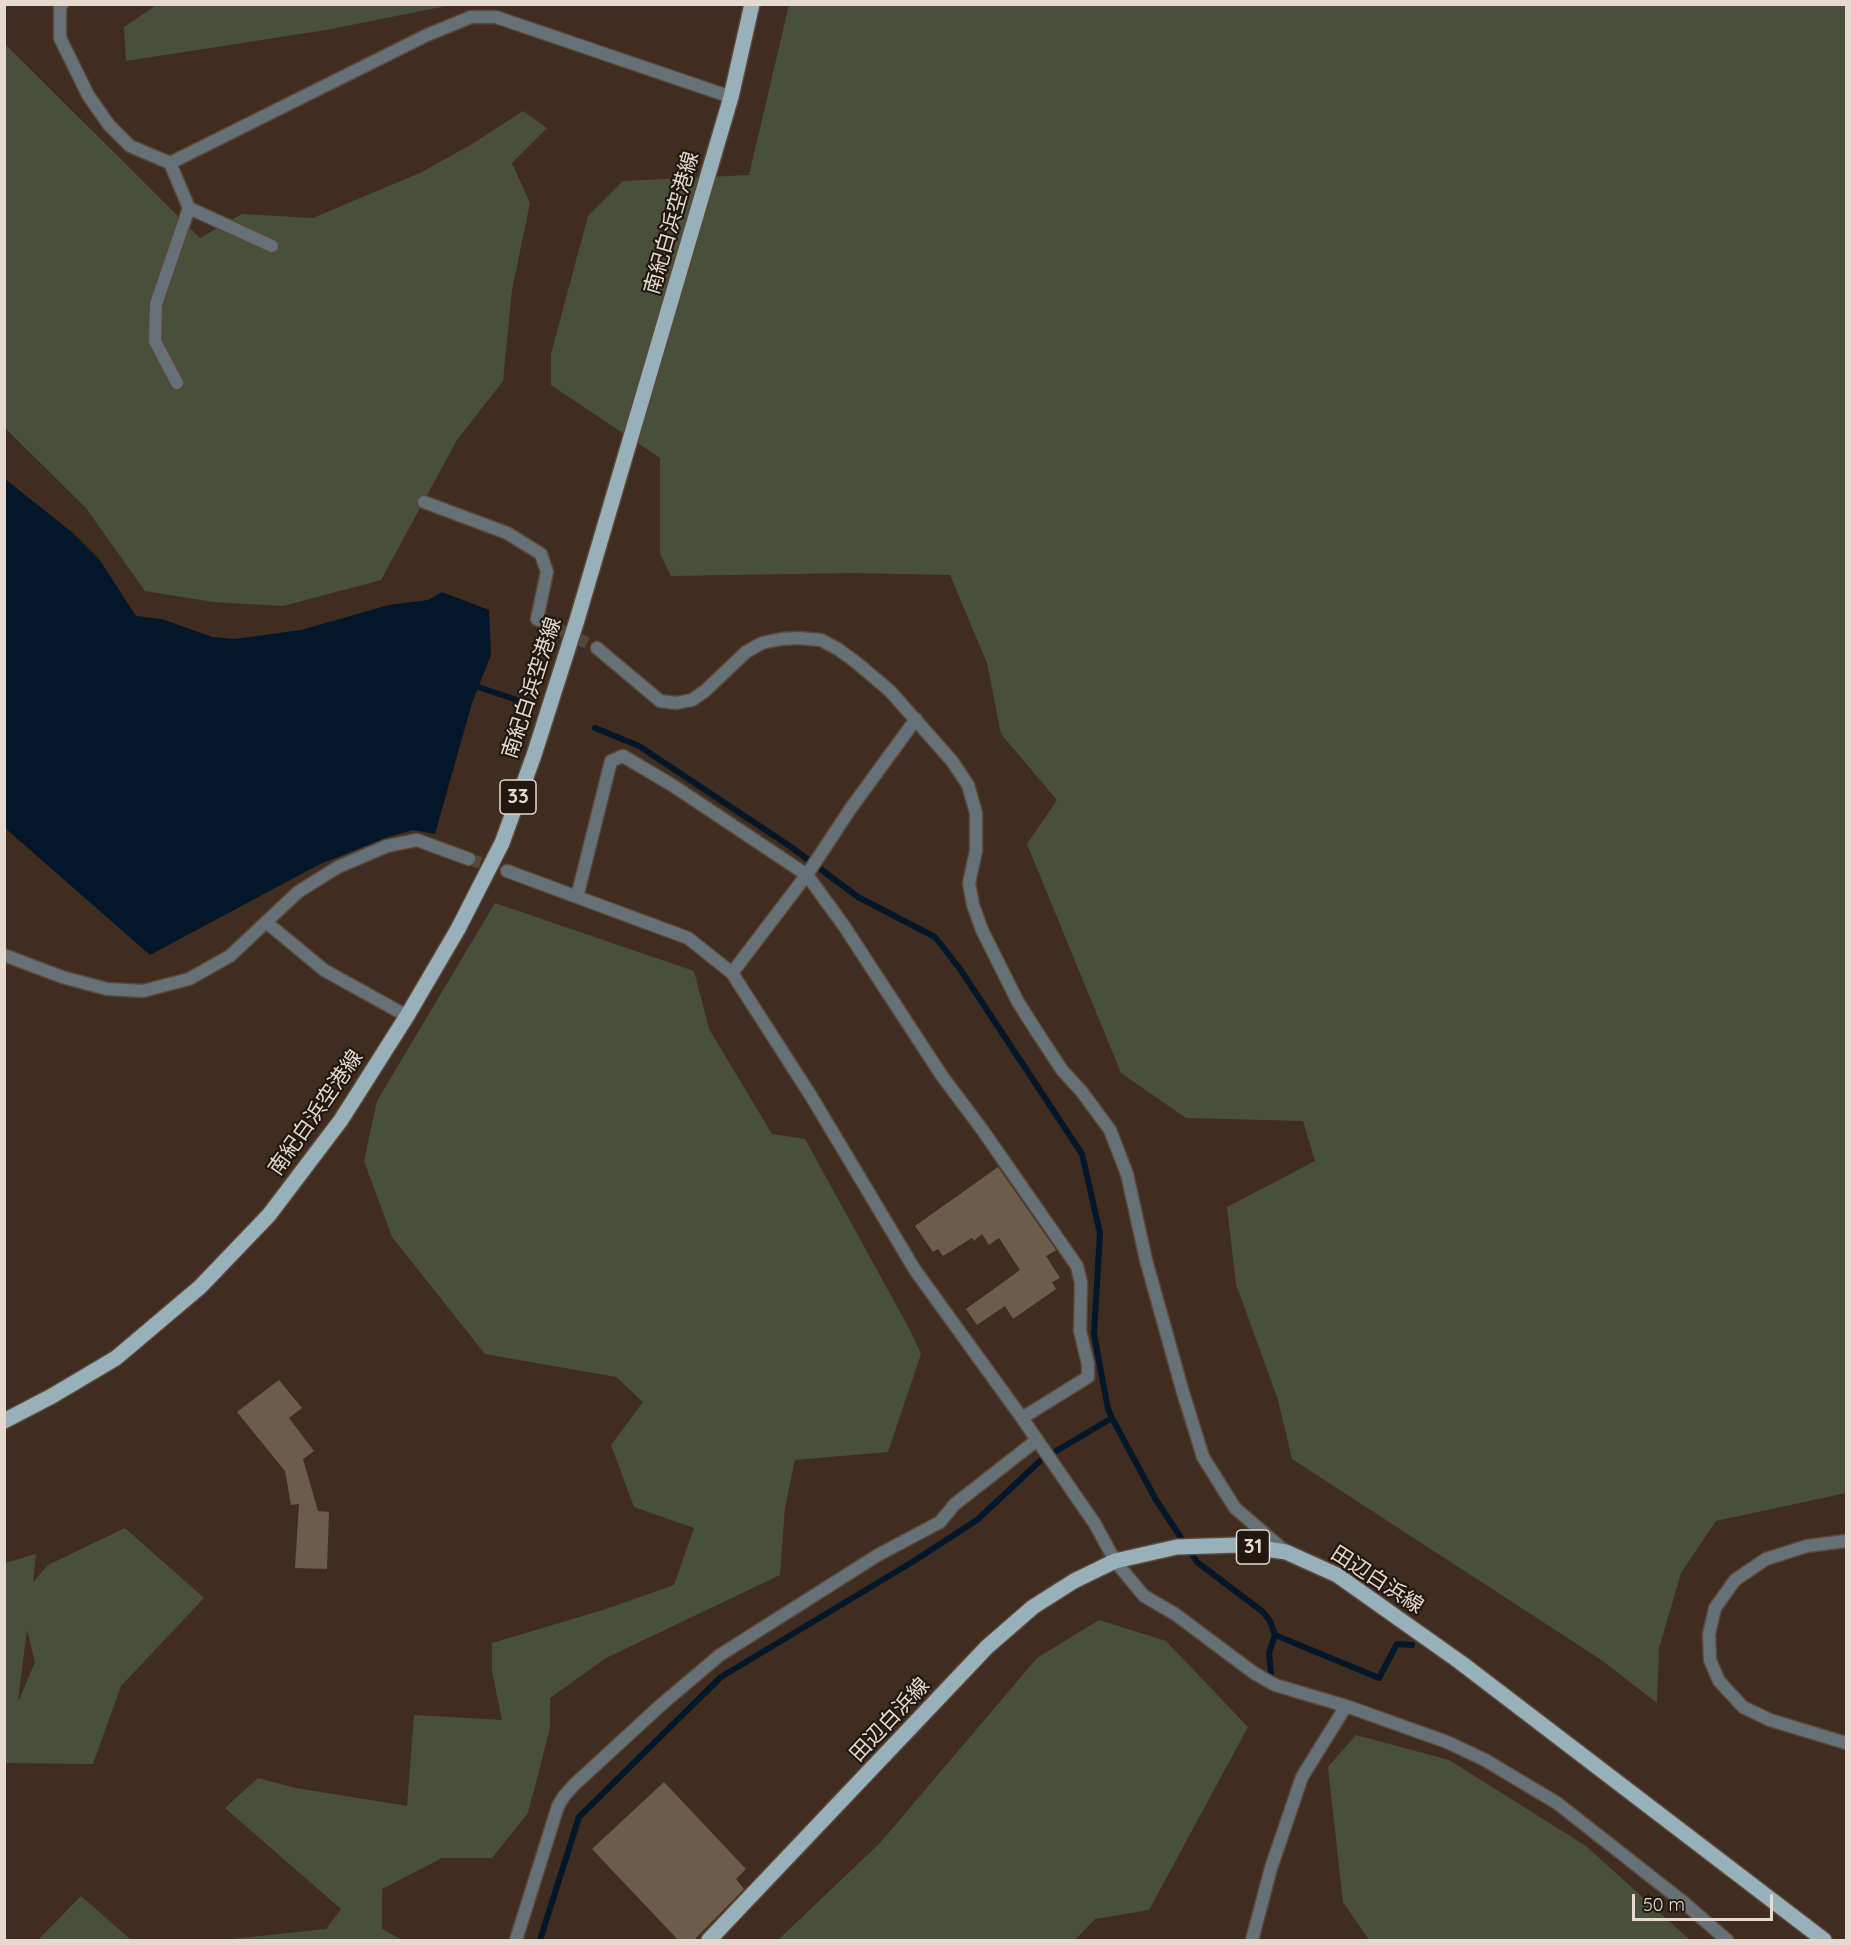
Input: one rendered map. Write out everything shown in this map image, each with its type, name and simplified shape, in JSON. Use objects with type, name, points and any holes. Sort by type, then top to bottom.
[{"type":"main road","name":"南紀白浜空港線","points":[[4,1421],[116,1358],[200,1287],[269,1215],[341,1120],[407,1016],[458,929],[501,843],[534,755],[580,608],[731,97],[752,4]]},
{"type":"main road","name":"田辺白浜線","points":[[709,1941],[987,1647],[1033,1606],[1074,1581],[1115,1561],[1178,1547],[1239,1545],[1286,1552],[1337,1575],[1450,1655],[1824,1941]]},
{"type":"street","points":[[62,4],[60,38],[88,94],[109,124],[130,146],[170,163],[189,208],[156,304],[155,341],[177,383]]},
{"type":"street","points":[[170,163],[366,64],[471,17],[496,18],[731,97]]},
{"type":"street","points":[[189,208],[272,246]]},
{"type":"street","points":[[424,502],[507,533],[541,554],[547,572],[537,619],[544,622]]},
{"type":"street","points":[[597,648],[660,701],[676,703],[692,700],[705,691],[746,652],[762,643],[799,638],[821,640],[857,663],[890,691],[952,761],[968,785],[976,813],[976,851],[969,883],[973,905],[991,950],[1037,1032],[1062,1070],[1099,1113],[1110,1130],[1127,1174],[1146,1260],[1203,1457],[1235,1508],[1286,1552]]},
{"type":"street","points":[[732,973],[820,857],[851,808],[916,719]]},
{"type":"street","points":[[577,897],[611,760],[622,756],[672,785],[807,874],[844,926],[942,1076],[1077,1266],[1081,1283],[1080,1331],[1088,1364],[1088,1377],[1022,1418]]},
{"type":"street","points":[[4,955],[62,977],[107,989],[143,992],[189,979],[230,957],[298,892],[338,867],[387,846],[417,840],[470,858]]},
{"type":"street","points":[[507,871],[688,938],[732,973],[811,1096],[915,1269],[1095,1524],[1115,1561],[1144,1596],[1175,1614],[1254,1673],[1275,1685],[1346,1706],[1447,1742],[1485,1760],[1557,1803],[1682,1900],[1727,1941]]},
{"type":"street","points":[[266,922],[324,970],[407,1016]]},
{"type":"street","points":[[516,1941],[558,1806],[575,1784],[662,1704],[720,1655],[878,1555],[940,1522],[956,1504],[1039,1443]]},
{"type":"street","points":[[1846,1540],[1807,1546],[1766,1559],[1735,1580],[1715,1608],[1709,1634],[1710,1660],[1719,1682],[1743,1707],[1770,1720],[1846,1743]]},
{"type":"street","points":[[1252,1941],[1271,1868],[1302,1777],[1346,1706]]},
{"type":"green space","points":[[158,4],[451,5],[326,30],[126,61],[124,27]]},
{"type":"green space","points":[[789,5],[1846,5],[1846,1493],[1716,1521],[1681,1573],[1659,1648],[1657,1703],[1600,1659],[1292,1459],[1278,1400],[1236,1284],[1227,1207],[1315,1161],[1303,1121],[1186,1118],[1121,1073],[1027,844],[1057,800],[1001,734],[987,663],[950,575],[852,573],[671,576],[660,554],[660,458],[551,385],[551,354],[588,216],[623,181],[749,175]]},
{"type":"green space","points":[[4,43],[200,238],[242,214],[313,218],[422,172],[472,144],[523,111],[547,128],[512,163],[530,203],[512,290],[503,381],[457,440],[381,580],[283,606],[213,602],[145,591],[86,508],[5,428]]},
{"type":"green space","points":[[495,903],[694,971],[709,1029],[772,1134],[805,1139],[921,1354],[888,1452],[795,1460],[785,1507],[780,1575],[606,1658],[550,1698],[550,1728],[528,1813],[492,1858],[442,1858],[382,1889],[382,1929],[402,1940],[222,1940],[326,1929],[341,1909],[225,1808],[258,1778],[296,1788],[407,1806],[414,1715],[502,1720],[492,1671],[492,1643],[603,1610],[674,1585],[694,1528],[634,1507],[611,1445],[643,1402],[616,1377],[485,1354],[392,1237],[364,1161],[377,1101]]},
{"type":"green space","points":[[125,1528],[204,1598],[121,1686],[93,1764],[5,1763],[5,1563],[36,1554],[33,1582],[48,1565]],"holes":[[[27,1630],[35,1662],[19,1700],[18,1700]]]},
{"type":"green space","points":[[1099,1620],[1166,1641],[1248,1727],[1149,1910],[1095,1919],[1075,1940],[778,1940],[880,1843],[1037,1658]]},
{"type":"green space","points":[[1356,1735],[1449,1760],[1586,1846],[1690,1940],[1369,1940],[1343,1902],[1328,1767]]},
{"type":"green space","points":[[81,1896],[131,1940],[38,1940]]},
{"type":"water","points":[[5,479],[73,533],[99,559],[136,616],[162,619],[212,637],[235,639],[301,630],[389,605],[428,600],[442,592],[489,610],[491,655],[472,703],[435,834],[413,830],[388,837],[318,865],[150,955],[5,828]]},
{"type":"building","points":[[998,1167],[1056,1250],[1046,1256],[1060,1278],[1052,1282],[1056,1289],[1013,1319],[1005,1306],[977,1325],[966,1309],[1020,1270],[999,1238],[989,1245],[982,1234],[974,1241],[972,1238],[943,1256],[938,1249],[933,1252],[915,1226]]},
{"type":"building","points":[[279,1380],[302,1408],[289,1418],[314,1451],[303,1459],[318,1511],[329,1512],[327,1569],[295,1568],[299,1504],[291,1505],[285,1471],[237,1412]]},
{"type":"building","points":[[664,1782],[746,1869],[736,1879],[744,1889],[693,1941],[679,1941],[592,1849]]},
{"type":"waterway","points":[[478,687],[517,700]]},
{"type":"waterway","points":[[540,1940],[579,1817],[721,1677],[914,1561],[977,1520],[1041,1460],[1112,1418],[1108,1409],[1094,1334],[1100,1233],[1082,1154],[960,969],[935,937],[858,897],[791,847],[639,746],[595,728]]},
{"type":"waterway","points":[[1112,1418],[1156,1500],[1197,1562],[1263,1612],[1270,1621],[1275,1635],[1269,1653],[1271,1673]]},
{"type":"waterway","points":[[1275,1635],[1379,1678],[1397,1644],[1412,1645]]},
{"type":"tunnel","points":[[544,622],[597,648]]},
{"type":"tunnel","points":[[469,859],[507,871]]}]
